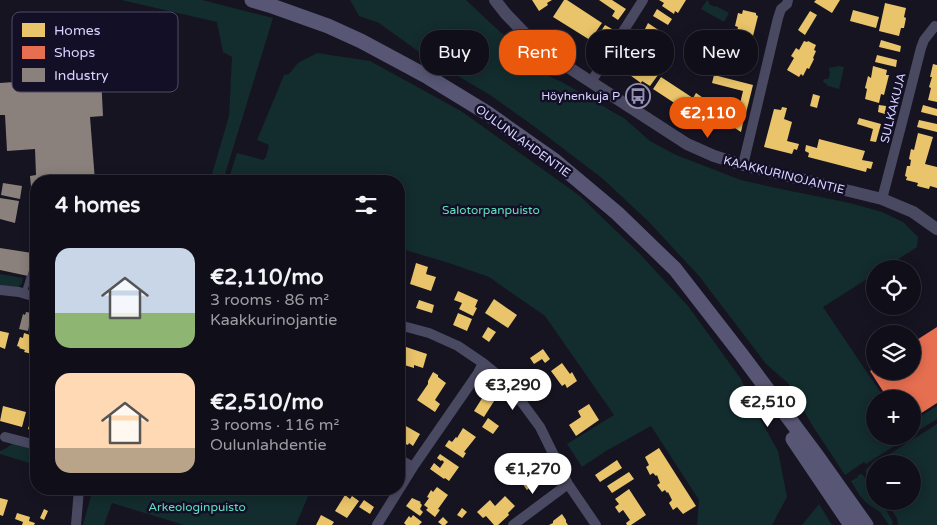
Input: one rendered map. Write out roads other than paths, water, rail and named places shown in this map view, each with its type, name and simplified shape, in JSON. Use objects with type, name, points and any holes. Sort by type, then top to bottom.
[{"type":"main road","name":"OULUNLAHDENTIE","points":[[252,0],[328,26],[428,77],[487,113],[555,161],[617,213],[675,269],[741,354],[866,525]]},
{"type":"main road","name":"OULUNLAHDENTIE","points":[[741,354],[763,392],[851,525]]},
{"type":"street","name":"KAAKKURINOJANTIE","points":[[495,0],[529,38],[554,58],[687,144],[714,156],[743,165],[882,199],[913,212],[937,229]]},
{"type":"street","points":[[591,82],[643,0]]},
{"type":"street","points":[[743,165],[778,18],[788,0]]},
{"type":"street","name":"SULKAKUJA","points":[[882,199],[921,48],[924,40],[936,26]]},
{"type":"street","points":[[0,290],[20,296],[30,297]]},
{"type":"street","points":[[405,327],[429,333],[458,346],[483,363],[516,393],[540,427],[568,484],[596,525]]},
{"type":"street","points":[[405,480],[483,363]]},
{"type":"street","points":[[5,437],[30,443]]},
{"type":"street","points":[[405,462],[413,467]]},
{"type":"street","points":[[513,525],[568,484]]},
{"type":"street","points":[[76,525],[79,495]]},
{"type":"street","points":[[377,525],[396,495]]},
{"type":"lane","points":[[20,296],[29,277]]},
{"type":"place","name":"Höyhenkuja P","points":[[638,96]]},
{"type":"park label","name":"Salotorpanpuisto","points":[[491,210]]},
{"type":"park label","name":"Arkeologinpuisto","points":[[197,507]]}]
